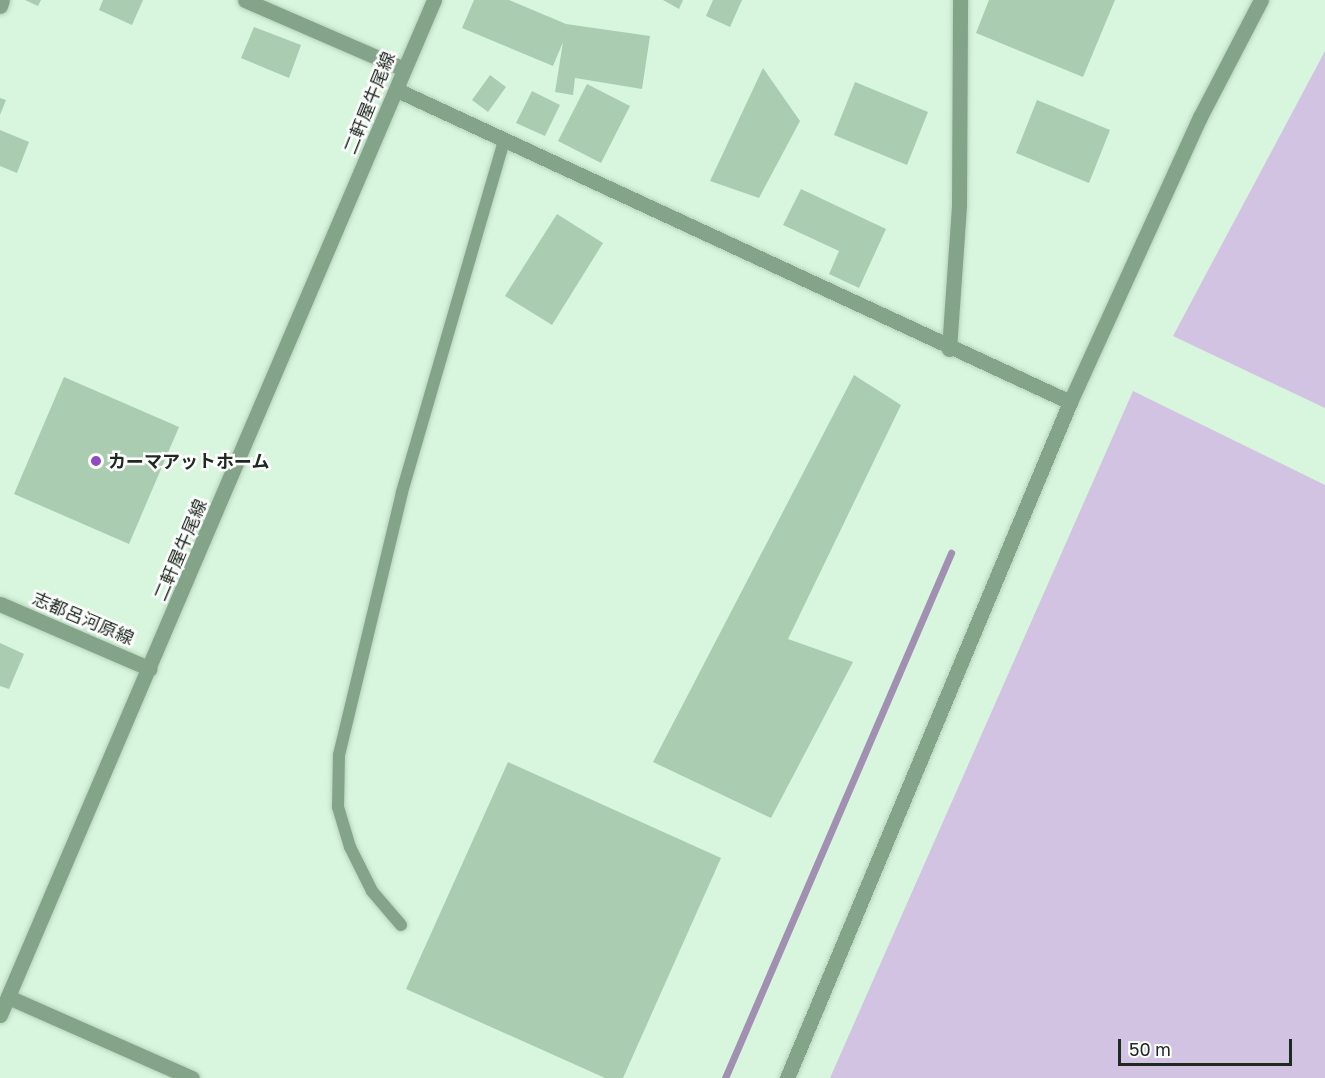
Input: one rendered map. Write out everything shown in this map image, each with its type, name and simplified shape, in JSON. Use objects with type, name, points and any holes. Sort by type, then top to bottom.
[{"type":"street","points":[[0,6],[2,0]]},
{"type":"street","points":[[245,0],[404,69]]},
{"type":"street","name":"二軒屋牛尾線","points":[[0,1015],[150,669],[434,0]]},
{"type":"street","points":[[949,349],[959,205],[960,0]]},
{"type":"street","points":[[788,1078],[1070,402],[1200,117],[1261,0]]},
{"type":"street","points":[[397,90],[949,349],[1070,402]]},
{"type":"street","name":"志都呂河原線","points":[[0,604],[150,669]]},
{"type":"street","points":[[8,997],[192,1078]]},
{"type":"lane","points":[[401,925],[372,891],[350,847],[338,807],[339,755],[402,492],[504,140]]},
{"type":"shaded area","points":[[1325,51],[1325,408],[1173,336]]},
{"type":"shaded area","points":[[1133,391],[1325,485],[1325,1078],[830,1078]]},
{"type":"building","points":[[25,0],[41,0],[38,6]]},
{"type":"building","points":[[103,0],[143,0],[132,25],[99,10]]},
{"type":"building","points":[[474,0],[509,0],[566,24],[650,36],[642,89],[575,78],[573,95],[555,92],[563,42],[553,66],[462,28]]},
{"type":"building","points":[[663,0],[683,0],[679,9]]},
{"type":"building","points":[[713,0],[742,0],[730,27],[706,16]]},
{"type":"building","points":[[989,0],[1115,0],[1083,77],[976,33]]},
{"type":"building","points":[[254,27],[301,45],[289,78],[241,58]]},
{"type":"building","points":[[763,68],[800,121],[759,198],[710,181]]},
{"type":"building","points":[[490,75],[506,87],[488,112],[472,100]]},
{"type":"building","points":[[855,82],[928,112],[907,165],[834,135]]},
{"type":"building","points":[[587,84],[630,106],[601,163],[558,141]]},
{"type":"building","points":[[532,91],[560,105],[545,136],[516,123]]},
{"type":"building","points":[[0,98],[6,100],[0,115]]},
{"type":"building","points":[[1037,100],[1110,130],[1089,183],[1016,153]]},
{"type":"building","points":[[0,130],[29,142],[17,173],[0,166]]},
{"type":"building","points":[[801,189],[886,229],[859,288],[829,274],[839,251],[783,225]]},
{"type":"building","points":[[557,214],[603,243],[552,325],[505,296]]},
{"type":"building","points":[[854,375],[901,405],[788,639],[853,662],[771,818],[653,762]]},
{"type":"building","name":"カーマアットホーム","points":[[64,377],[179,427],[129,544],[14,494]]},
{"type":"building","points":[[0,643],[24,654],[9,689],[0,686]]},
{"type":"building","points":[[508,762],[721,858],[623,1078],[605,1078],[406,989]]},
{"type":"waterway","points":[[725,1078],[951,553]]},
{"type":"place","name":"カーマアットホーム","points":[[96,461]]}]
